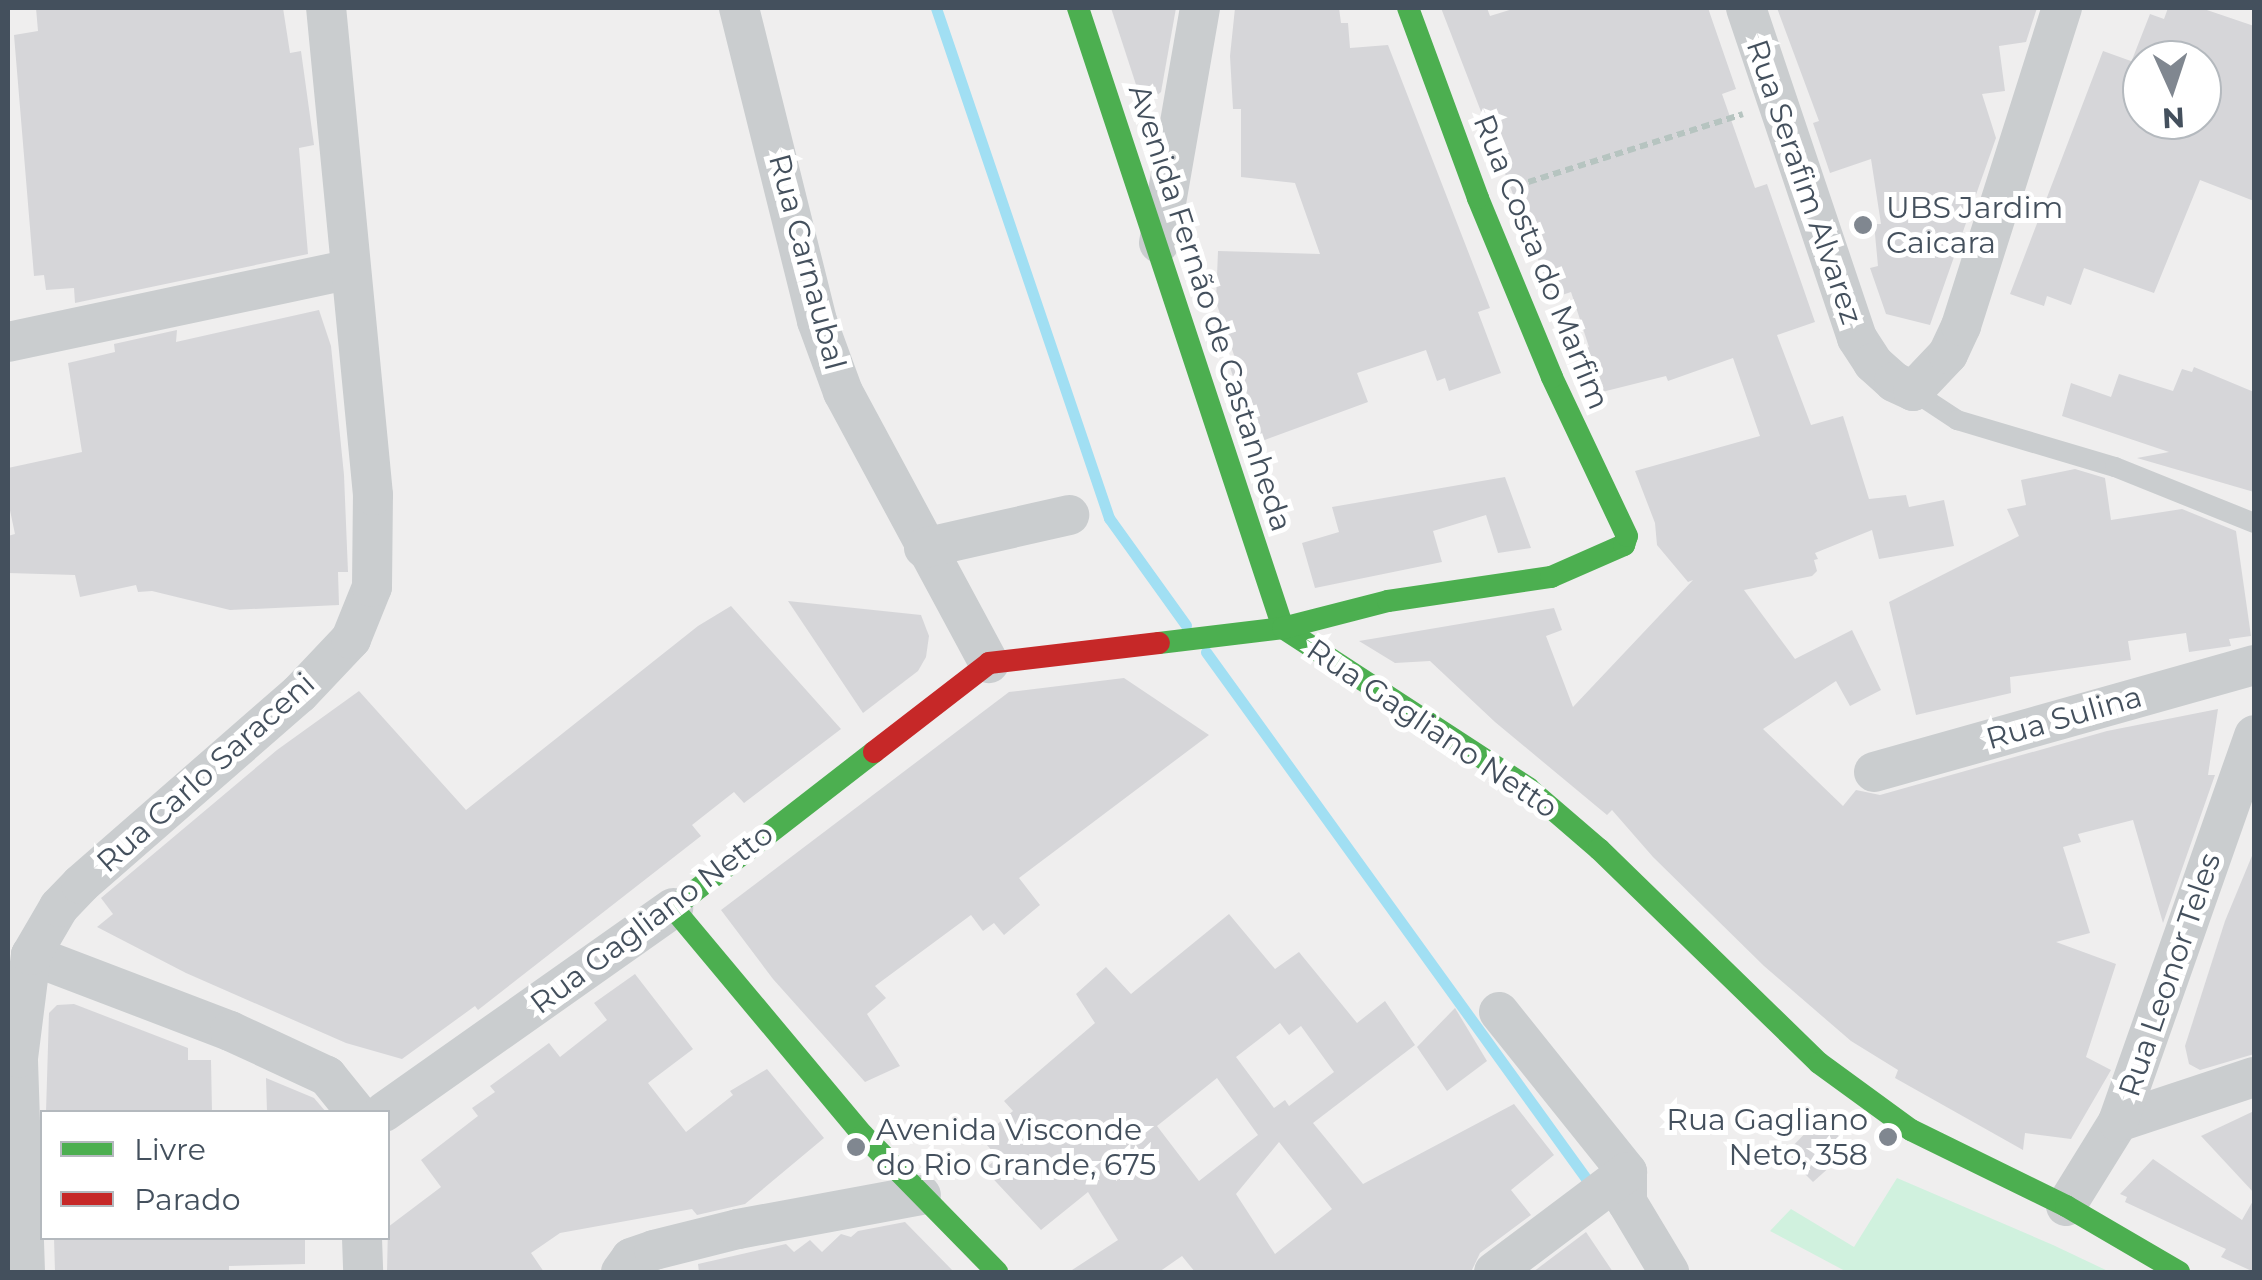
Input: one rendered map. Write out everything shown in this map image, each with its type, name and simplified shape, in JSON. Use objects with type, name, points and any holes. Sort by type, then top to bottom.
[{"type":"street","name":"Rua Carlo Saraceni","points":[[25,1272],[18,1058],[31,954],[59,908],[81,884],[299,694],[351,639],[365,613],[372,587],[373,496],[326,8]]},
{"type":"street","name":"Rua Carnaubal","points":[[739,8],[817,321],[843,392],[988,663]]},
{"type":"street","name":"Avenida Fernão de Castanheda","points":[[1078,8],[1283,628]]},
{"type":"street","points":[[1159,244],[1200,8]]},
{"type":"street","name":"Rua Costa do Marfim","points":[[1283,628],[1388,601],[1551,577],[1618,551],[1627,536],[1552,377],[1478,198],[1408,8]]},
{"type":"street","name":"Rua Serafim Alvarez","points":[[1746,8],[1857,338],[1873,363],[1894,382],[1914,391]]},
{"type":"street","points":[[1914,391],[1948,354],[1961,326],[2062,8]]},
{"type":"street","points":[[8,333],[350,269]]},
{"type":"street","points":[[924,548],[1068,515]]},
{"type":"street","name":"Rua Gagliano Netto","points":[[387,1110],[673,908],[988,663],[1283,628],[1528,788],[1599,849],[1819,1063],[1911,1130],[2066,1206],[2179,1272]]},
{"type":"street","name":"Rua Sulina","points":[[1874,772],[2254,665]]},
{"type":"street","name":"Rua Leonor Teles","points":[[2066,1206],[2118,1122],[2254,735]]},
{"type":"street","points":[[673,908],[863,1136],[997,1272]]},
{"type":"street","points":[[31,954],[230,1030],[327,1076],[354,1110]]},
{"type":"street","points":[[1499,1012],[1627,1172],[1626,1202],[1669,1272]]},
{"type":"street","points":[[2118,1122],[2254,1077]]},
{"type":"street","points":[[1494,1272],[1627,1172]]},
{"type":"street","points":[[621,1272],[631,1258],[654,1250],[738,1229],[921,1195]]},
{"type":"street","points":[[362,1240],[363,1272]]},
{"type":"lane","points":[[1914,391],[1957,420],[2116,468],[2254,523]]},
{"type":"path","points":[[1478,198],[1777,102]]},
{"type":"green space","points":[[1897,1178],[2110,1272],[1847,1272],[1770,1231],[1791,1209],[1854,1247]]},
{"type":"building","points":[[36,8],[283,8],[290,53],[301,51],[314,145],[299,148],[308,254],[75,303],[74,288],[46,290],[44,275],[34,276],[14,35],[38,31]]},
{"type":"building","points":[[1111,8],[1176,8],[1161,92],[1155,97],[1141,100]]},
{"type":"building","points":[[1235,8],[1339,8],[1341,23],[1348,23],[1350,48],[1388,45],[1490,308],[1478,312],[1501,373],[1449,391],[1445,378],[1437,381],[1426,350],[1357,373],[1368,402],[1262,441],[1244,390],[1238,392],[1229,364],[1236,361],[1216,302],[1218,251],[1320,254],[1295,183],[1241,177],[1241,109],[1233,109],[1230,56]]},
{"type":"building","points":[[1441,8],[1487,8],[1490,16],[1516,8],[1708,8],[1736,89],[1722,94],[1755,188],[1767,184],[1815,322],[1777,335],[1811,425],[1843,416],[1869,499],[1906,495],[1909,507],[1944,500],[1954,546],[1879,559],[1872,530],[1815,553],[1817,571],[1812,576],[1744,590],[1795,659],[1852,630],[1881,690],[1850,706],[1836,681],[1763,729],[1843,806],[1856,790],[1880,795],[2107,731],[2218,709],[2208,775],[2215,775],[2163,923],[2133,820],[2078,834],[2081,842],[2063,847],[2090,933],[2056,942],[2116,964],[2086,1057],[2111,1070],[2071,1139],[2025,1133],[2023,1150],[1895,1078],[1898,1070],[1851,1041],[1764,966],[1653,857],[1612,810],[1607,815],[1495,722],[1430,661],[1395,663],[1359,641],[1554,608],[1562,630],[1546,636],[1573,707],[1693,580],[1688,582],[1657,545],[1655,523],[1635,471],[1760,436],[1733,358],[1668,381],[1666,376],[1594,394],[1576,352],[1589,347],[1571,292],[1553,298]]},
{"type":"building","points":[[1777,8],[2037,8],[2026,42],[1999,46],[2005,91],[1982,94],[1996,138],[1930,325],[1886,314],[1870,268],[1878,266],[1874,224],[1881,224],[1871,159],[1830,173],[1813,123],[1819,121]]},
{"type":"building","points":[[2168,8],[2201,8],[2254,26],[2254,201],[2200,180],[2154,293],[2084,268],[2071,305],[2047,296],[2044,306],[2010,294],[2103,51],[2122,58],[2122,140],[2222,140],[2222,40],[2140,40],[2150,14],[2164,19]]},
{"type":"building","points":[[319,310],[331,346],[344,475],[348,572],[338,572],[339,605],[230,610],[152,591],[138,592],[136,585],[80,597],[75,575],[8,573],[8,536],[15,534],[8,501],[8,468],[82,452],[68,363],[115,352],[114,344],[177,330],[176,342]]},
{"type":"building","points":[[2194,367],[2254,392],[2254,492],[2137,458],[2169,452],[2062,416],[2071,383],[2111,397],[2119,374],[2173,391],[2182,369],[2192,372]]},
{"type":"building","points":[[2075,469],[2105,478],[2111,520],[2182,509],[2236,531],[2251,636],[2229,639],[2231,646],[2189,652],[2186,633],[2128,641],[2131,660],[2010,677],[2011,693],[1916,715],[1889,602],[2019,536],[2007,509],[2026,505],[2021,480]]},
{"type":"building","points":[[1505,477],[1531,548],[1498,553],[1486,515],[1433,531],[1442,562],[1315,588],[1302,543],[1339,532],[1332,507]]},
{"type":"building","points":[[788,601],[921,615],[929,636],[926,657],[918,671],[863,713]]},
{"type":"building","points":[[731,606],[841,729],[744,803],[734,792],[692,825],[701,836],[478,1010],[475,1006],[402,1059],[346,1043],[186,973],[97,927],[113,914],[101,898],[277,750],[359,691],[466,810],[698,626]]},
{"type":"building","points":[[1124,678],[1209,735],[1019,878],[1040,905],[1004,935],[994,923],[983,931],[971,915],[875,986],[886,998],[867,1014],[900,1066],[865,1082],[773,979],[721,910],[1009,692]]},
{"type":"building","points":[[2254,851],[2254,1054],[2200,1070],[2189,1064],[2185,1046],[2225,921]]},
{"type":"building","points":[[1229,914],[1275,969],[1299,952],[1357,1023],[1385,1001],[1415,1045],[1313,1123],[1363,1184],[1514,1104],[1554,1155],[1511,1190],[1531,1215],[1480,1253],[1471,1272],[1195,1272],[1182,1256],[1159,1272],[1069,1272],[1118,1240],[1088,1192],[1041,1230],[984,1169],[998,1158],[981,1138],[1013,1111],[1004,1101],[1095,1023],[1076,994],[1106,967],[1131,994]],"holes":[[[1280,1023],[1289,1035],[1301,1026],[1334,1072],[1289,1106],[1285,1100],[1274,1108],[1236,1057]],[[1217,1078],[1258,1135],[1199,1181],[1157,1126]],[[1279,1142],[1332,1209],[1275,1254],[1236,1194]]]},
{"type":"building","points":[[635,974],[693,1049],[648,1083],[686,1132],[733,1095],[730,1091],[767,1069],[824,1138],[745,1204],[697,1215],[692,1209],[560,1233],[531,1253],[544,1272],[387,1272],[390,1225],[441,1187],[421,1160],[478,1116],[472,1108],[495,1092],[490,1086],[549,1043],[560,1057],[607,1020],[594,1003]]},
{"type":"building","points":[[74,1004],[188,1048],[188,1060],[211,1060],[212,1110],[46,1110],[49,1013],[57,1005]]},
{"type":"building","points":[[1455,1008],[1487,1061],[1447,1091],[1417,1047]]},
{"type":"building","points":[[266,1078],[314,1098],[324,1110],[267,1110]]},
{"type":"building","points":[[2254,1111],[2254,1193],[2201,1136]]},
{"type":"building","points":[[1820,1118],[1851,1148],[1813,1182],[1785,1154]]},
{"type":"building","points":[[2153,1159],[2242,1220],[2254,1199],[2254,1272],[2221,1257],[2226,1249],[2125,1202],[2127,1197],[2120,1194]]},
{"type":"building","points":[[905,1222],[954,1272],[699,1272],[698,1264],[786,1244],[794,1252],[810,1240],[822,1252],[841,1234],[851,1237],[858,1231]]},
{"type":"building","points":[[1586,1232],[1613,1272],[1533,1272]]},
{"type":"building","points":[[54,1240],[305,1240],[305,1264],[229,1266],[229,1272],[55,1272]]},
{"type":"waterway","points":[[936,8],[1109,518],[1186,625]]},
{"type":"waterway","points":[[1206,652],[1593,1188]]},
{"type":"traffic: fast","points":[[1078,8],[1283,628]]},
{"type":"traffic: fast","points":[[1159,643],[1283,628],[1388,601],[1551,577],[1624,545],[1627,536],[1552,377],[1478,198],[1408,8]]},
{"type":"traffic: fast","points":[[1283,628],[1528,788],[1599,849],[1819,1063],[1911,1130],[2066,1206],[2179,1272]]},
{"type":"traffic: fast","points":[[874,752],[673,908],[863,1135],[997,1272]]},
{"type":"traffic: jam","points":[[874,752],[989,663],[1159,643]]},
{"type":"place","name":"UBS Jardim Caicara","points":[[1863,225]]},
{"type":"place","name":"Rua Gagliano Neto, 358","points":[[1888,1137]]},
{"type":"place","name":"Avenida Visconde do Rio Grande, 675","points":[[856,1147]]}]
